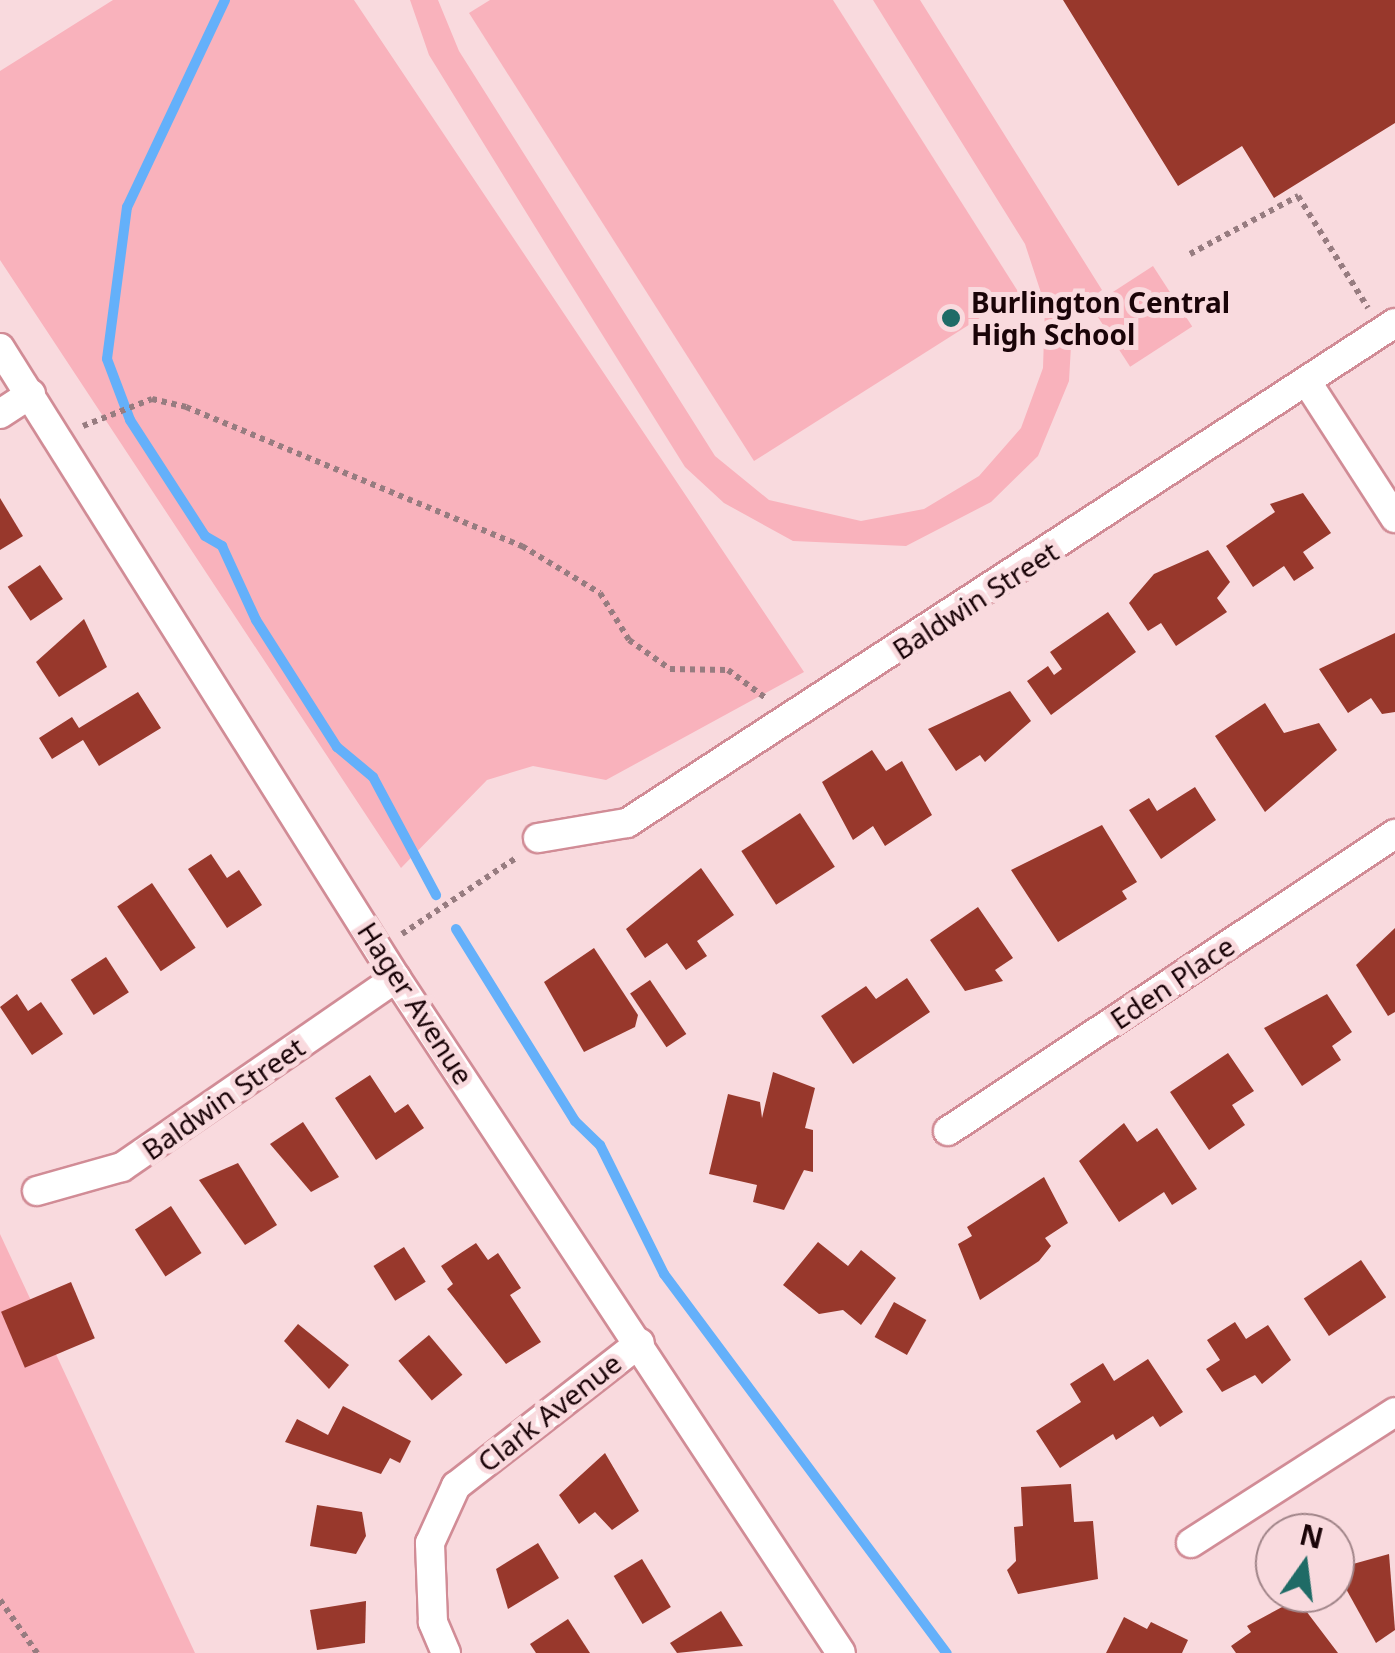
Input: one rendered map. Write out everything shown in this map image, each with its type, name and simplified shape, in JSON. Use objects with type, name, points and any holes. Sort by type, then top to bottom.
[{"type":"street","name":"Baldwin Street","points":[[538,838],[627,823],[1389,327]]},
{"type":"street","name":"Hager Avenue","points":[[0,348],[396,978],[841,1653]]},
{"type":"street","points":[[1307,382],[1395,518]]},
{"type":"street","points":[[0,414],[31,394]]},
{"type":"street","name":"Eden Place","points":[[948,1131],[1395,834]]},
{"type":"street","name":"Baldwin Street","points":[[37,1191],[122,1167],[396,978]]},
{"type":"street","name":"Clark Avenue","points":[[446,1653],[433,1622],[430,1543],[456,1486],[640,1343]]},
{"type":"street","points":[[1191,1543],[1395,1412]]},
{"type":"path","points":[[1190,254],[1298,196],[1389,327]]},
{"type":"path","points":[[102,415],[148,400],[186,407],[522,546],[600,593],[629,640],[670,669],[728,670],[753,682]]},
{"type":"path","points":[[380,948],[490,881],[538,838]]},
{"type":"path","points":[[0,1600],[37,1653]]},
{"type":"shaded area","points":[[113,0],[354,0],[804,672],[606,780],[533,766],[487,780],[401,868],[0,260],[0,71]]},
{"type":"shaded area","points":[[410,0],[438,0],[459,51],[715,456],[769,500],[861,521],[924,509],[979,476],[1021,428],[1043,368],[1045,305],[1025,244],[873,0],[920,0],[1102,290],[1073,310],[1069,381],[1038,456],[991,502],[906,546],[793,541],[724,503],[685,467],[555,259],[429,55]]},
{"type":"shaded area","points":[[490,0],[833,0],[1019,293],[754,461],[469,13]]},
{"type":"shaded area","points":[[1153,266],[1192,326],[1130,367],[1091,306]]},
{"type":"shaded area","points":[[0,1234],[195,1653],[0,1653]]},
{"type":"building","points":[[1063,0],[1395,0],[1395,123],[1274,198],[1242,146],[1178,186]]},
{"type":"building","points":[[1303,493],[1331,533],[1303,552],[1314,568],[1294,581],[1284,566],[1253,587],[1226,546],[1275,512],[1270,504]]},
{"type":"building","points":[[0,498],[23,536],[0,550]]},
{"type":"building","points":[[1208,550],[1230,582],[1217,598],[1227,612],[1176,646],[1161,623],[1148,631],[1129,603],[1154,574]]},
{"type":"building","points":[[40,565],[63,599],[31,621],[8,587]]},
{"type":"building","points":[[1108,612],[1136,652],[1051,715],[1027,681],[1048,666],[1054,675],[1062,669],[1050,652]]},
{"type":"building","points":[[84,619],[107,667],[59,697],[36,662]]},
{"type":"building","points":[[1395,633],[1395,712],[1382,714],[1371,698],[1348,713],[1319,669]]},
{"type":"building","points":[[1010,691],[1031,721],[985,762],[980,755],[956,771],[928,729]]},
{"type":"building","points":[[138,692],[161,728],[99,766],[83,740],[52,759],[39,738],[72,717],[79,728]]},
{"type":"building","points":[[1265,703],[1284,733],[1319,723],[1337,750],[1265,812],[1215,736]]},
{"type":"building","points":[[872,750],[886,771],[902,761],[932,815],[885,846],[873,826],[853,840],[822,782]]},
{"type":"building","points":[[1195,787],[1216,820],[1161,859],[1129,810],[1149,798],[1157,811]]},
{"type":"building","points":[[800,813],[835,867],[776,905],[741,851]]},
{"type":"building","points":[[1102,825],[1137,882],[1122,891],[1127,899],[1058,942],[1011,870]]},
{"type":"building","points":[[211,854],[227,878],[239,870],[262,905],[227,928],[188,869]]},
{"type":"building","points":[[701,868],[734,915],[697,941],[707,956],[686,970],[667,943],[645,958],[626,929]]},
{"type":"building","points":[[152,883],[196,948],[161,971],[117,906]]},
{"type":"building","points":[[978,907],[1013,958],[995,970],[1003,981],[965,991],[930,940]]},
{"type":"building","points":[[1395,928],[1395,1012],[1388,1016],[1356,965]]},
{"type":"building","points":[[594,948],[638,1015],[635,1027],[584,1052],[544,982]]},
{"type":"building","points":[[106,957],[129,992],[94,1015],[71,980]]},
{"type":"building","points":[[907,978],[930,1012],[853,1064],[821,1016],[866,986],[876,999]]},
{"type":"building","points":[[650,980],[686,1034],[666,1047],[630,993]]},
{"type":"building","points":[[17,994],[28,1011],[41,1002],[63,1034],[32,1055],[0,1007]]},
{"type":"building","points":[[1327,994],[1352,1032],[1332,1046],[1341,1060],[1302,1086],[1264,1028]]},
{"type":"building","points":[[1228,1053],[1254,1091],[1232,1105],[1245,1125],[1209,1150],[1170,1092]]},
{"type":"building","points":[[773,1072],[815,1088],[805,1128],[813,1130],[813,1172],[804,1170],[784,1210],[753,1202],[757,1185],[709,1174],[728,1094],[760,1102],[762,1118]]},
{"type":"building","points":[[370,1075],[395,1113],[408,1104],[424,1128],[376,1160],[335,1098]]},
{"type":"building","points":[[303,1122],[339,1177],[311,1192],[270,1144]]},
{"type":"building","points":[[1124,1123],[1137,1142],[1157,1128],[1197,1189],[1172,1205],[1164,1192],[1119,1222],[1079,1161]]},
{"type":"building","points":[[238,1163],[277,1225],[245,1245],[199,1180]]},
{"type":"building","points":[[1044,1177],[1068,1223],[1045,1238],[1051,1246],[1039,1261],[980,1300],[958,1244],[972,1236],[967,1227]]},
{"type":"building","points":[[171,1206],[201,1253],[165,1276],[135,1229]]},
{"type":"building","points":[[818,1242],[848,1266],[861,1250],[896,1278],[861,1325],[843,1310],[819,1314],[783,1285]]},
{"type":"building","points":[[476,1243],[488,1260],[498,1253],[521,1288],[510,1295],[541,1342],[506,1364],[447,1289],[453,1284],[441,1266]]},
{"type":"building","points":[[404,1247],[426,1282],[395,1301],[373,1266]]},
{"type":"building","points":[[1361,1260],[1386,1297],[1329,1336],[1304,1299]]},
{"type":"building","points":[[71,1282],[95,1338],[25,1368],[1,1312]]},
{"type":"building","points":[[894,1302],[926,1320],[907,1355],[875,1337]]},
{"type":"building","points":[[1235,1322],[1246,1339],[1268,1325],[1291,1360],[1262,1384],[1255,1375],[1222,1392],[1206,1369],[1220,1360],[1207,1340]]},
{"type":"building","points":[[298,1324],[349,1365],[329,1389],[284,1341]]},
{"type":"building","points":[[429,1335],[462,1375],[432,1401],[398,1361]]},
{"type":"building","points":[[1148,1359],[1183,1412],[1160,1427],[1153,1416],[1116,1440],[1113,1434],[1060,1468],[1036,1431],[1081,1402],[1070,1384],[1103,1363],[1114,1381]]},
{"type":"building","points":[[343,1406],[411,1441],[400,1463],[390,1458],[381,1474],[285,1442],[297,1419],[328,1435]]},
{"type":"building","points":[[605,1453],[639,1511],[612,1530],[595,1512],[579,1524],[559,1495]]},
{"type":"building","points":[[1071,1484],[1074,1522],[1093,1521],[1098,1579],[1018,1594],[1007,1570],[1016,1561],[1014,1527],[1023,1526],[1021,1487]]},
{"type":"building","points":[[317,1505],[362,1512],[366,1536],[356,1554],[310,1546]]},
{"type":"building","points":[[538,1543],[559,1578],[508,1609],[496,1569]]},
{"type":"building","points":[[1389,1554],[1395,1630],[1376,1643],[1355,1605],[1355,1563]]},
{"type":"building","points":[[642,1559],[671,1607],[643,1624],[614,1576]]},
{"type":"building","points":[[366,1601],[365,1643],[317,1650],[310,1610]]},
{"type":"building","points":[[721,1611],[743,1646],[677,1653],[670,1643]]},
{"type":"building","points":[[1271,1613],[1308,1613],[1338,1653],[1236,1653],[1231,1646],[1251,1632],[1247,1626]]},
{"type":"building","points":[[1124,1617],[1147,1629],[1151,1622],[1188,1640],[1182,1653],[1106,1653]]},
{"type":"building","points":[[568,1619],[590,1653],[536,1653],[530,1644]]},
{"type":"waterway","points":[[225,0],[127,207],[107,359],[130,420],[205,536],[222,546],[256,620],[337,747],[373,777],[436,895]]},
{"type":"waterway","points":[[456,929],[575,1121],[600,1145],[664,1274],[947,1653]]},
{"type":"place","name":"Burlington Central High School","points":[[951,318]]}]
